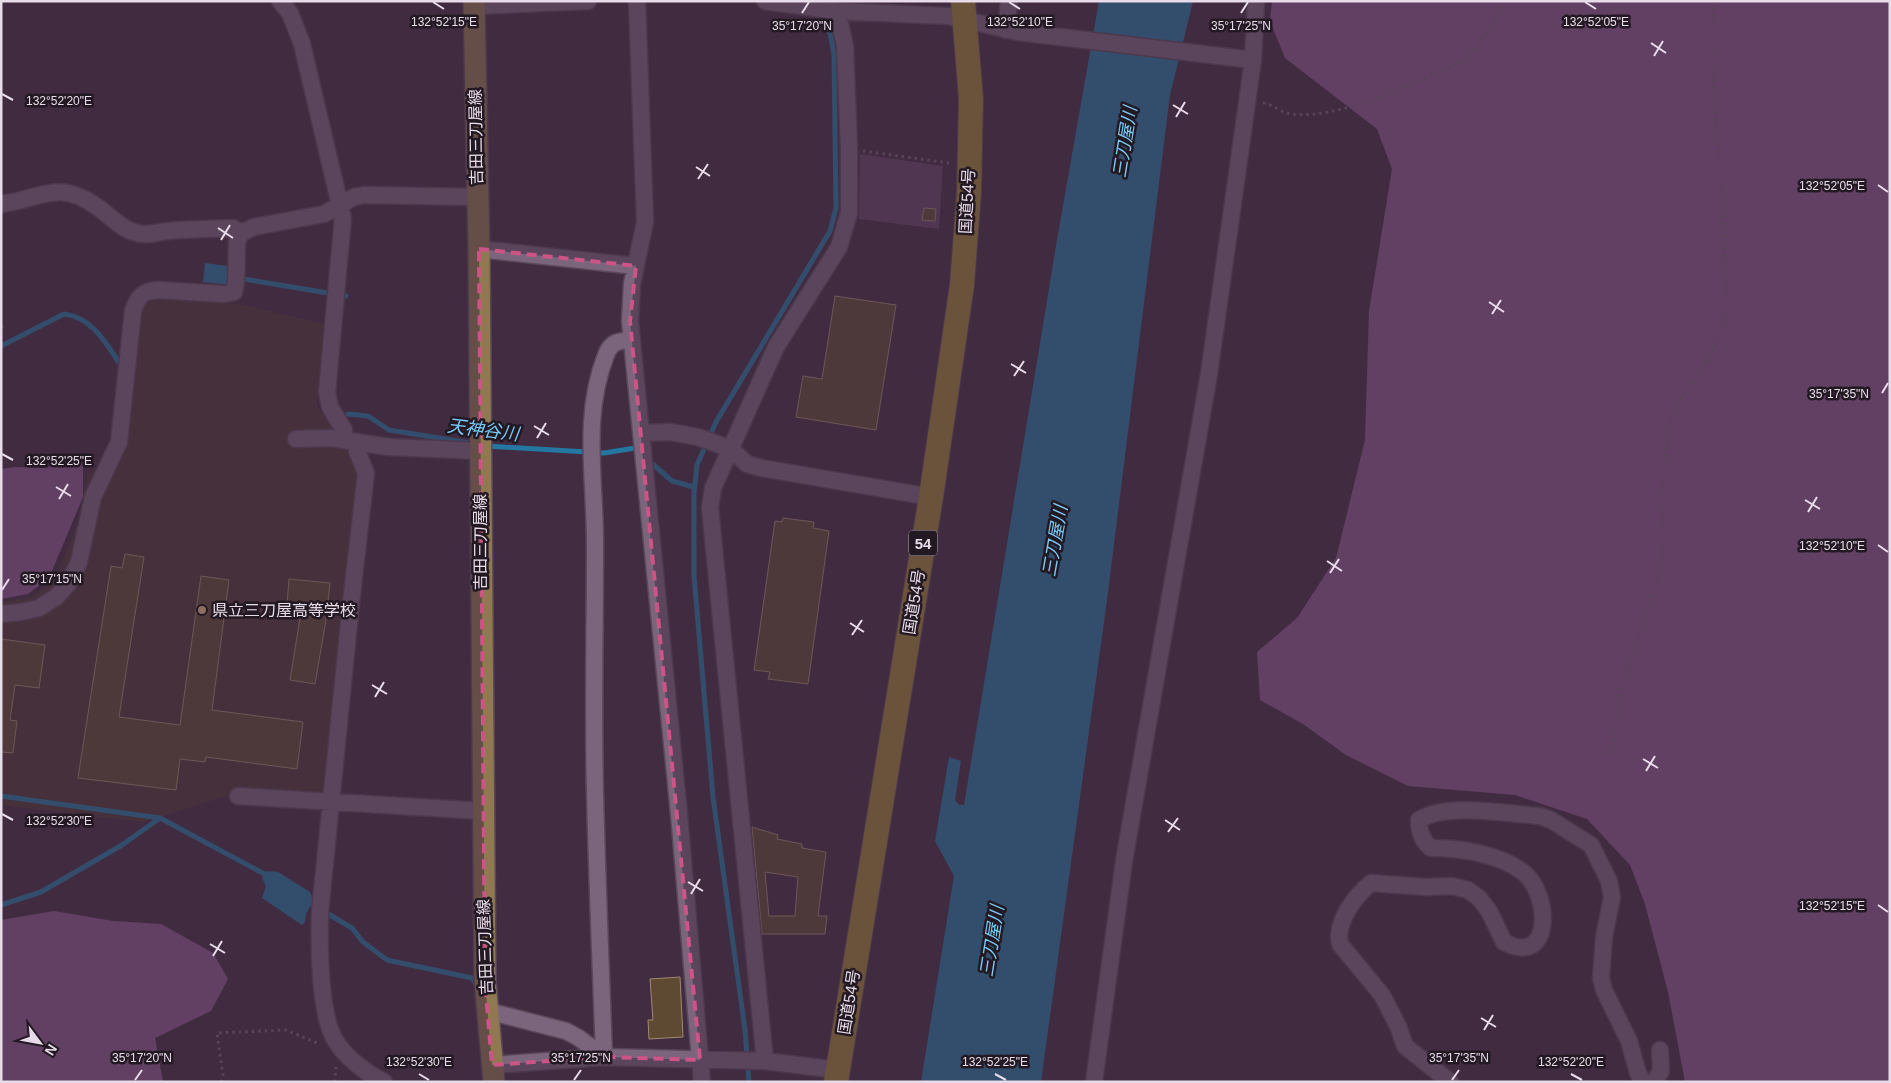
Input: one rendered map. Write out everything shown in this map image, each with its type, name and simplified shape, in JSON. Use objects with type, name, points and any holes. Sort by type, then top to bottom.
[{"type":"highway","name":"国道54号","points":[[837,1076],[931,497],[962,285],[969,192],[970,98],[965,10]]},
{"type":"main road","name":"吉田三刀屋線","points":[[474,4],[479,248],[482,811],[485,981],[493,1074]]},
{"type":"street","points":[[280,1],[290,14],[302,44],[341,206],[342,230],[327,392],[330,407],[344,430]]},
{"type":"street","points":[[474,4],[588,1]]},
{"type":"street","points":[[637,1],[645,222],[643,241],[630,300],[632,340],[679,814],[702,1082]]},
{"type":"street","points":[[766,1],[837,11],[948,16],[965,10],[1012,31],[1249,60]]},
{"type":"street","points":[[1009,1],[1012,31]]},
{"type":"street","points":[[1094,1082],[1126,851],[1209,374],[1247,100],[1249,60],[1256,1]]},
{"type":"street","points":[[761,1061],[710,508],[713,488],[776,347],[838,246],[849,213],[849,148],[845,46],[837,11]]},
{"type":"street","points":[[1,204],[21,201],[48,191],[57,191],[92,203],[134,233],[150,234],[166,231],[233,228],[241,233]]},
{"type":"street","points":[[1,614],[39,608],[56,597],[68,584],[79,562],[94,497],[119,442],[133,311],[140,295],[147,291],[158,290],[224,294],[234,292],[237,242],[241,233],[254,227],[324,214],[354,197],[477,197]]},
{"type":"street","points":[[479,248],[636,266]]},
{"type":"street","points":[[604,1057],[595,790],[596,520],[590,442],[598,379],[606,353],[612,344],[617,341],[632,340]]},
{"type":"street","points":[[641,433],[670,432],[698,437],[731,449],[747,464],[760,468],[931,497]]},
{"type":"street","points":[[296,439],[330,438],[389,447],[480,451]]},
{"type":"street","points":[[357,451],[366,472],[320,912],[318,954],[328,1024],[335,1040],[356,1064],[384,1082]]},
{"type":"street","points":[[238,796],[482,811]]},
{"type":"street","points":[[1450,1082],[1405,1046],[1398,1026],[1382,995],[1340,944],[1338,937],[1342,922],[1361,891],[1371,883],[1426,887],[1452,886],[1468,890],[1479,898],[1489,911],[1504,942],[1519,948],[1532,944],[1541,935],[1544,926],[1542,909],[1536,889],[1524,873],[1510,864],[1472,852],[1451,848],[1431,848],[1427,844],[1420,834],[1419,820],[1426,816],[1446,812],[1540,816],[1551,820],[1591,845],[1609,881],[1612,897],[1600,964],[1601,978],[1604,990],[1629,1041],[1638,1073],[1643,1082]]},
{"type":"street","points":[[488,1010],[566,1031],[579,1038],[604,1057]]},
{"type":"street","points":[[1654,1082],[1661,1071],[1660,1050]]},
{"type":"street","points":[[493,1074],[604,1057],[761,1061],[837,1076]]},
{"type":"path","points":[[1247,100],[1270,104],[1289,114],[1298,114],[1339,110],[1388,92],[1458,64],[1471,54],[1491,29],[1502,1]]},
{"type":"path","points":[[1612,754],[1620,695],[1664,560],[1663,481],[1671,416],[1686,390],[1698,376],[1716,344],[1728,309],[1712,46],[1714,1]]},
{"type":"path","points":[[849,148],[949,163]]},
{"type":"path","points":[[221,1082],[223,1075],[217,1033],[286,1030],[326,1046]]},
{"type":"path","points":[[335,1062],[335,1082]]},
{"type":"highlighted area","points":[[479,249],[636,266],[630,321],[700,1060],[604,1057],[492,1065],[485,981]]},
{"type":"shaded area","points":[[1272,1],[1890,1],[1890,1082],[1685,1082],[1668,992],[1645,904],[1630,865],[1587,819],[1515,795],[1408,786],[1346,755],[1303,724],[1260,700],[1257,652],[1297,618],[1336,558],[1365,440],[1369,311],[1392,169],[1377,129],[1285,58],[1270,21]]},
{"type":"shaded area","points":[[860,154],[943,166],[939,229],[859,219]]},
{"type":"shaded area","points":[[151,297],[245,305],[328,325],[317,406],[358,466],[326,796],[246,790],[142,822],[1,805],[1,602],[32,597],[55,580],[77,525],[88,474],[127,445],[140,311]]},
{"type":"shaded area","points":[[71,455],[83,462],[83,497],[49,578],[28,594],[1,599],[1,469],[15,467],[47,468]]},
{"type":"shaded area","points":[[54,911],[113,921],[161,924],[213,953],[228,979],[211,1011],[155,1038],[163,1082],[1,1082],[1,920]]},
{"type":"water","name":"三刀屋川","points":[[1099,1],[1193,1],[1170,95],[1107,600],[1041,1082],[921,1082],[954,876],[935,841],[949,757],[961,761],[955,800],[959,805],[964,805],[1057,240]]},
{"type":"water","points":[[205,263],[234,267],[232,285],[203,282]]},
{"type":"water","points":[[267,871],[278,872],[310,892],[313,901],[302,925],[262,898],[266,886],[262,878]]},
{"type":"building","points":[[924,208],[936,209],[935,221],[922,220]]},
{"type":"building","points":[[835,296],[896,305],[876,430],[796,417],[803,376],[822,379]]},
{"type":"building","points":[[783,518],[814,522],[813,528],[829,531],[808,684],[768,679],[770,672],[754,670],[775,521],[782,522]]},
{"type":"building","points":[[125,554],[144,557],[119,717],[180,725],[201,576],[229,580],[212,710],[303,722],[297,769],[206,757],[205,762],[180,759],[176,790],[78,778],[111,566],[122,568]]},
{"type":"building","points":[[289,579],[330,583],[315,684],[290,680],[300,618],[286,617]]},
{"type":"building","points":[[1,639],[45,645],[39,688],[15,685],[10,720],[17,721],[13,753],[1,752]]},
{"type":"building","points":[[752,827],[778,835],[777,839],[802,844],[802,848],[826,852],[818,916],[827,916],[825,934],[762,934]],"holes":[[[765,872],[798,877],[795,916],[769,916]]]},
{"type":"building","points":[[680,977],[683,1037],[649,1039],[648,1020],[653,1020],[650,979]]},
{"type":"waterway","points":[[749,1082],[745,1030],[713,797],[694,576],[694,493],[697,465],[716,422],[830,231],[836,208],[834,54],[829,28],[822,11]]},
{"type":"waterway","name":"天神谷川","points":[[238,278],[346,296]]},
{"type":"waterway","name":"天神谷川","points":[[1,346],[64,314],[83,320],[97,332],[120,364]]},
{"type":"waterway","name":"天神谷川","points":[[348,414],[368,416],[389,430],[476,444]]},
{"type":"waterway","name":"天神谷川","points":[[486,446],[604,453],[635,448],[638,451]]},
{"type":"waterway","name":"天神谷川","points":[[648,460],[672,481],[694,487]]},
{"type":"waterway","points":[[1,796],[160,818],[270,877]]},
{"type":"waterway","points":[[1,905],[41,892],[122,845],[160,818]]},
{"type":"waterway","points":[[306,901],[352,928],[363,942],[387,960],[472,978],[476,984]]},
{"type":"place","name":"県立三刀屋高等学校","points":[[202,610]]}]
